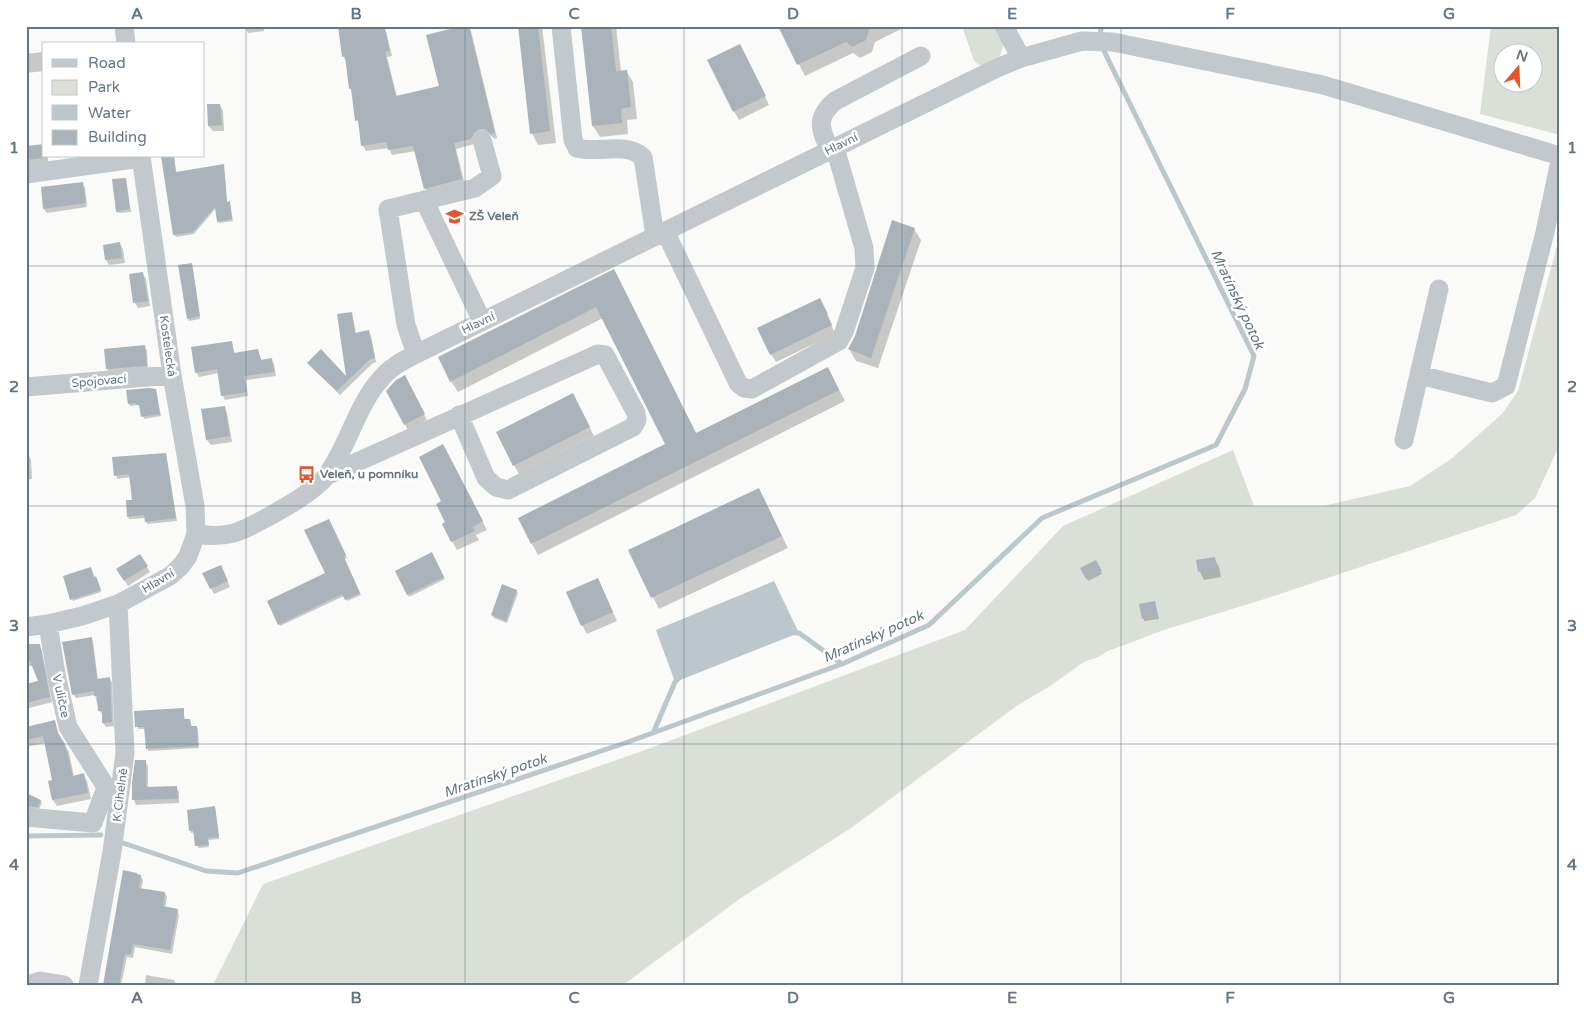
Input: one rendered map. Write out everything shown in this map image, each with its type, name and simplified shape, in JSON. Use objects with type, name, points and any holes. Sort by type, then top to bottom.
[{"type":"street","points":[[124,26],[126,42]]},
{"type":"street","points":[[561,26],[573,140],[578,148],[586,150],[627,148],[635,150],[643,157],[660,234],[738,383],[744,388],[752,389],[839,341],[844,332],[865,268],[864,248],[833,149],[820,128],[827,108],[835,101],[921,56]]},
{"type":"street","points":[[1004,26],[1021,58]]},
{"type":"street","name":"Hlavní","points":[[26,627],[82,616],[118,604],[176,572],[188,556],[196,534],[224,536],[246,529],[313,488],[326,476],[342,449],[370,391],[390,370],[416,354],[995,69],[1021,58],[1082,41],[1114,42],[1323,85],[1560,156]]},
{"type":"street","points":[[416,354],[406,325],[388,209],[475,188],[492,176],[482,140]]},
{"type":"street","points":[[26,174],[134,158]]},
{"type":"street","name":"Kostelecká","points":[[141,158],[172,375],[195,506],[196,534]]},
{"type":"street","points":[[1419,376],[1492,393],[1506,386],[1545,232],[1560,161]]},
{"type":"street","points":[[424,200],[482,321]]},
{"type":"street","points":[[1404,440],[1438,289]]},
{"type":"street","points":[[326,476],[459,415],[598,354],[605,355],[636,413],[637,420],[633,427],[508,490],[496,487],[486,478],[459,415]]},
{"type":"street","name":"Spojovací","points":[[26,387],[172,375]]},
{"type":"street","name":"K Cihelně","points":[[88,985],[112,852],[113,789],[125,753],[118,604]]},
{"type":"street","name":"V uličce","points":[[48,624],[56,674],[68,728],[113,789]]},
{"type":"street","points":[[26,817],[93,823],[113,789]]},
{"type":"street","points":[[27,985],[40,981],[64,985]]},
{"type":"green space","points":[[962,26],[997,26],[1005,41],[998,61],[979,65],[974,61]]},
{"type":"green space","points":[[1491,26],[1560,26],[1560,135],[1480,114]]},
{"type":"green space","points":[[1560,245],[1560,444],[1535,498],[1516,515],[1271,597],[1164,630],[1084,662],[1050,686],[1018,705],[851,828],[741,898],[623,985],[213,985],[263,884],[645,750],[965,630],[1063,526],[1233,450],[1254,506],[1323,506],[1410,486],[1451,459],[1502,414],[1518,391],[1557,246]]},
{"type":"water","points":[[774,581],[799,633],[675,682],[656,630]]},
{"type":"building","points":[[338,26],[384,26],[390,51],[385,52],[396,96],[439,86],[426,35],[469,26],[495,133],[491,134],[485,129],[479,129],[471,139],[454,143],[462,179],[424,189],[413,146],[388,150],[386,142],[361,146],[358,120],[355,121],[351,88],[349,89],[345,56],[342,57]]},
{"type":"building","points":[[518,26],[538,26],[550,131],[530,134]]},
{"type":"building","points":[[581,26],[611,26],[616,71],[627,70],[631,107],[621,109],[622,123],[592,126]]},
{"type":"building","points":[[778,26],[870,26],[866,40],[852,47],[846,42],[797,65]]},
{"type":"building","points":[[740,44],[766,96],[733,112],[707,60]]},
{"type":"building","points":[[207,104],[220,104],[222,125],[208,126]]},
{"type":"building","points":[[42,144],[42,158],[44,158],[26,160],[26,146]]},
{"type":"building","points":[[161,158],[174,158],[176,172],[224,164],[227,202],[230,201],[232,219],[217,222],[215,207],[193,232],[173,235]]},
{"type":"building","points":[[126,178],[130,209],[116,212],[112,179]]},
{"type":"building","points":[[83,182],[86,203],[43,209],[41,187]]},
{"type":"building","points":[[892,220],[915,228],[871,358],[848,349],[855,336]]},
{"type":"building","points":[[120,242],[122,258],[105,260],[103,245]]},
{"type":"building","points":[[192,263],[200,316],[187,319],[178,265]]},
{"type":"building","points":[[614,269],[696,433],[828,367],[839,390],[531,544],[518,518],[665,444],[596,307],[450,382],[438,357]]},
{"type":"building","points":[[143,272],[148,301],[133,303],[129,274]]},
{"type":"building","points":[[820,298],[832,325],[770,355],[757,328]]},
{"type":"building","points":[[352,312],[355,333],[369,330],[375,358],[370,359],[337,391],[307,363],[321,349],[346,376],[337,314]]},
{"type":"building","points":[[232,341],[234,353],[258,349],[261,360],[272,358],[274,372],[244,376],[247,392],[221,396],[217,369],[195,373],[191,347]]},
{"type":"building","points":[[145,345],[147,366],[106,369],[104,349]]},
{"type":"building","points":[[405,375],[425,414],[404,425],[386,391],[396,380]]},
{"type":"building","points":[[156,389],[160,414],[141,417],[139,405],[136,405],[136,403],[128,404],[126,390]]},
{"type":"building","points":[[573,393],[590,427],[513,466],[496,432]]},
{"type":"building","points":[[225,406],[230,436],[206,440],[201,409]]},
{"type":"building","points":[[443,444],[483,521],[473,527],[475,531],[451,542],[442,524],[445,522],[436,504],[441,501],[419,457]]},
{"type":"building","points":[[166,453],[176,518],[145,522],[144,515],[127,517],[126,500],[132,500],[129,474],[114,476],[112,457]]},
{"type":"building","points":[[759,488],[782,536],[651,598],[628,550]]},
{"type":"building","points":[[329,519],[346,555],[344,557],[360,593],[345,600],[342,594],[278,625],[267,601],[325,573],[304,530]]},
{"type":"building","points":[[432,552],[444,577],[407,595],[395,571]]},
{"type":"building","points":[[140,554],[148,566],[124,581],[116,569]]},
{"type":"building","points":[[1215,557],[1217,568],[1198,572],[1196,560]]},
{"type":"building","points":[[1096,560],[1102,571],[1086,579],[1080,568]]},
{"type":"building","points":[[221,565],[228,581],[210,589],[202,573]]},
{"type":"building","points":[[91,567],[101,590],[70,600],[63,576]]},
{"type":"building","points":[[598,578],[613,612],[581,626],[566,592]]},
{"type":"building","points":[[502,584],[517,590],[506,621],[491,615]]},
{"type":"building","points":[[1155,601],[1158,617],[1142,619],[1139,604]]},
{"type":"building","points":[[92,637],[97,679],[110,677],[112,722],[102,723],[102,711],[98,711],[97,696],[94,696],[94,691],[72,695],[62,642]]},
{"type":"building","points":[[26,644],[40,644],[50,697],[26,703],[26,684],[38,681],[30,661],[26,661]]},
{"type":"building","points":[[184,708],[184,719],[190,719],[191,726],[197,726],[198,746],[146,749],[144,727],[135,727],[134,711]]},
{"type":"building","points":[[55,720],[58,733],[65,744],[73,776],[84,773],[88,793],[52,800],[48,781],[52,780],[43,736],[26,740],[26,727]]},
{"type":"building","points":[[135,760],[146,760],[146,787],[177,786],[178,799],[132,800]]},
{"type":"building","points":[[26,793],[41,800],[38,807],[26,806]]},
{"type":"building","points":[[215,806],[219,837],[208,838],[209,845],[195,846],[193,830],[189,831],[187,810]]},
{"type":"building","points":[[123,870],[141,875],[139,888],[165,892],[163,906],[178,909],[170,950],[133,944],[131,955],[125,954],[119,985],[103,985]]},
{"type":"waterway","name":"Mratínský potok","points":[[1099,37],[1102,26]]},
{"type":"waterway","name":"Mratínský potok","points":[[120,842],[206,871],[238,873],[628,742],[842,664],[929,625],[1042,518],[1216,445],[1245,389],[1254,356],[1102,47]]},
{"type":"waterway","points":[[795,633],[799,633],[842,664]]},
{"type":"waterway","points":[[654,731],[675,682],[679,678]]},
{"type":"waterway","name":"Mratínský potok","points":[[26,836],[101,835]]},
{"type":"place","name":"ZŠ Veleň","points":[[455,216]]},
{"type":"place","name":"Veleň, u pomníku","points":[[306,474]]}]
